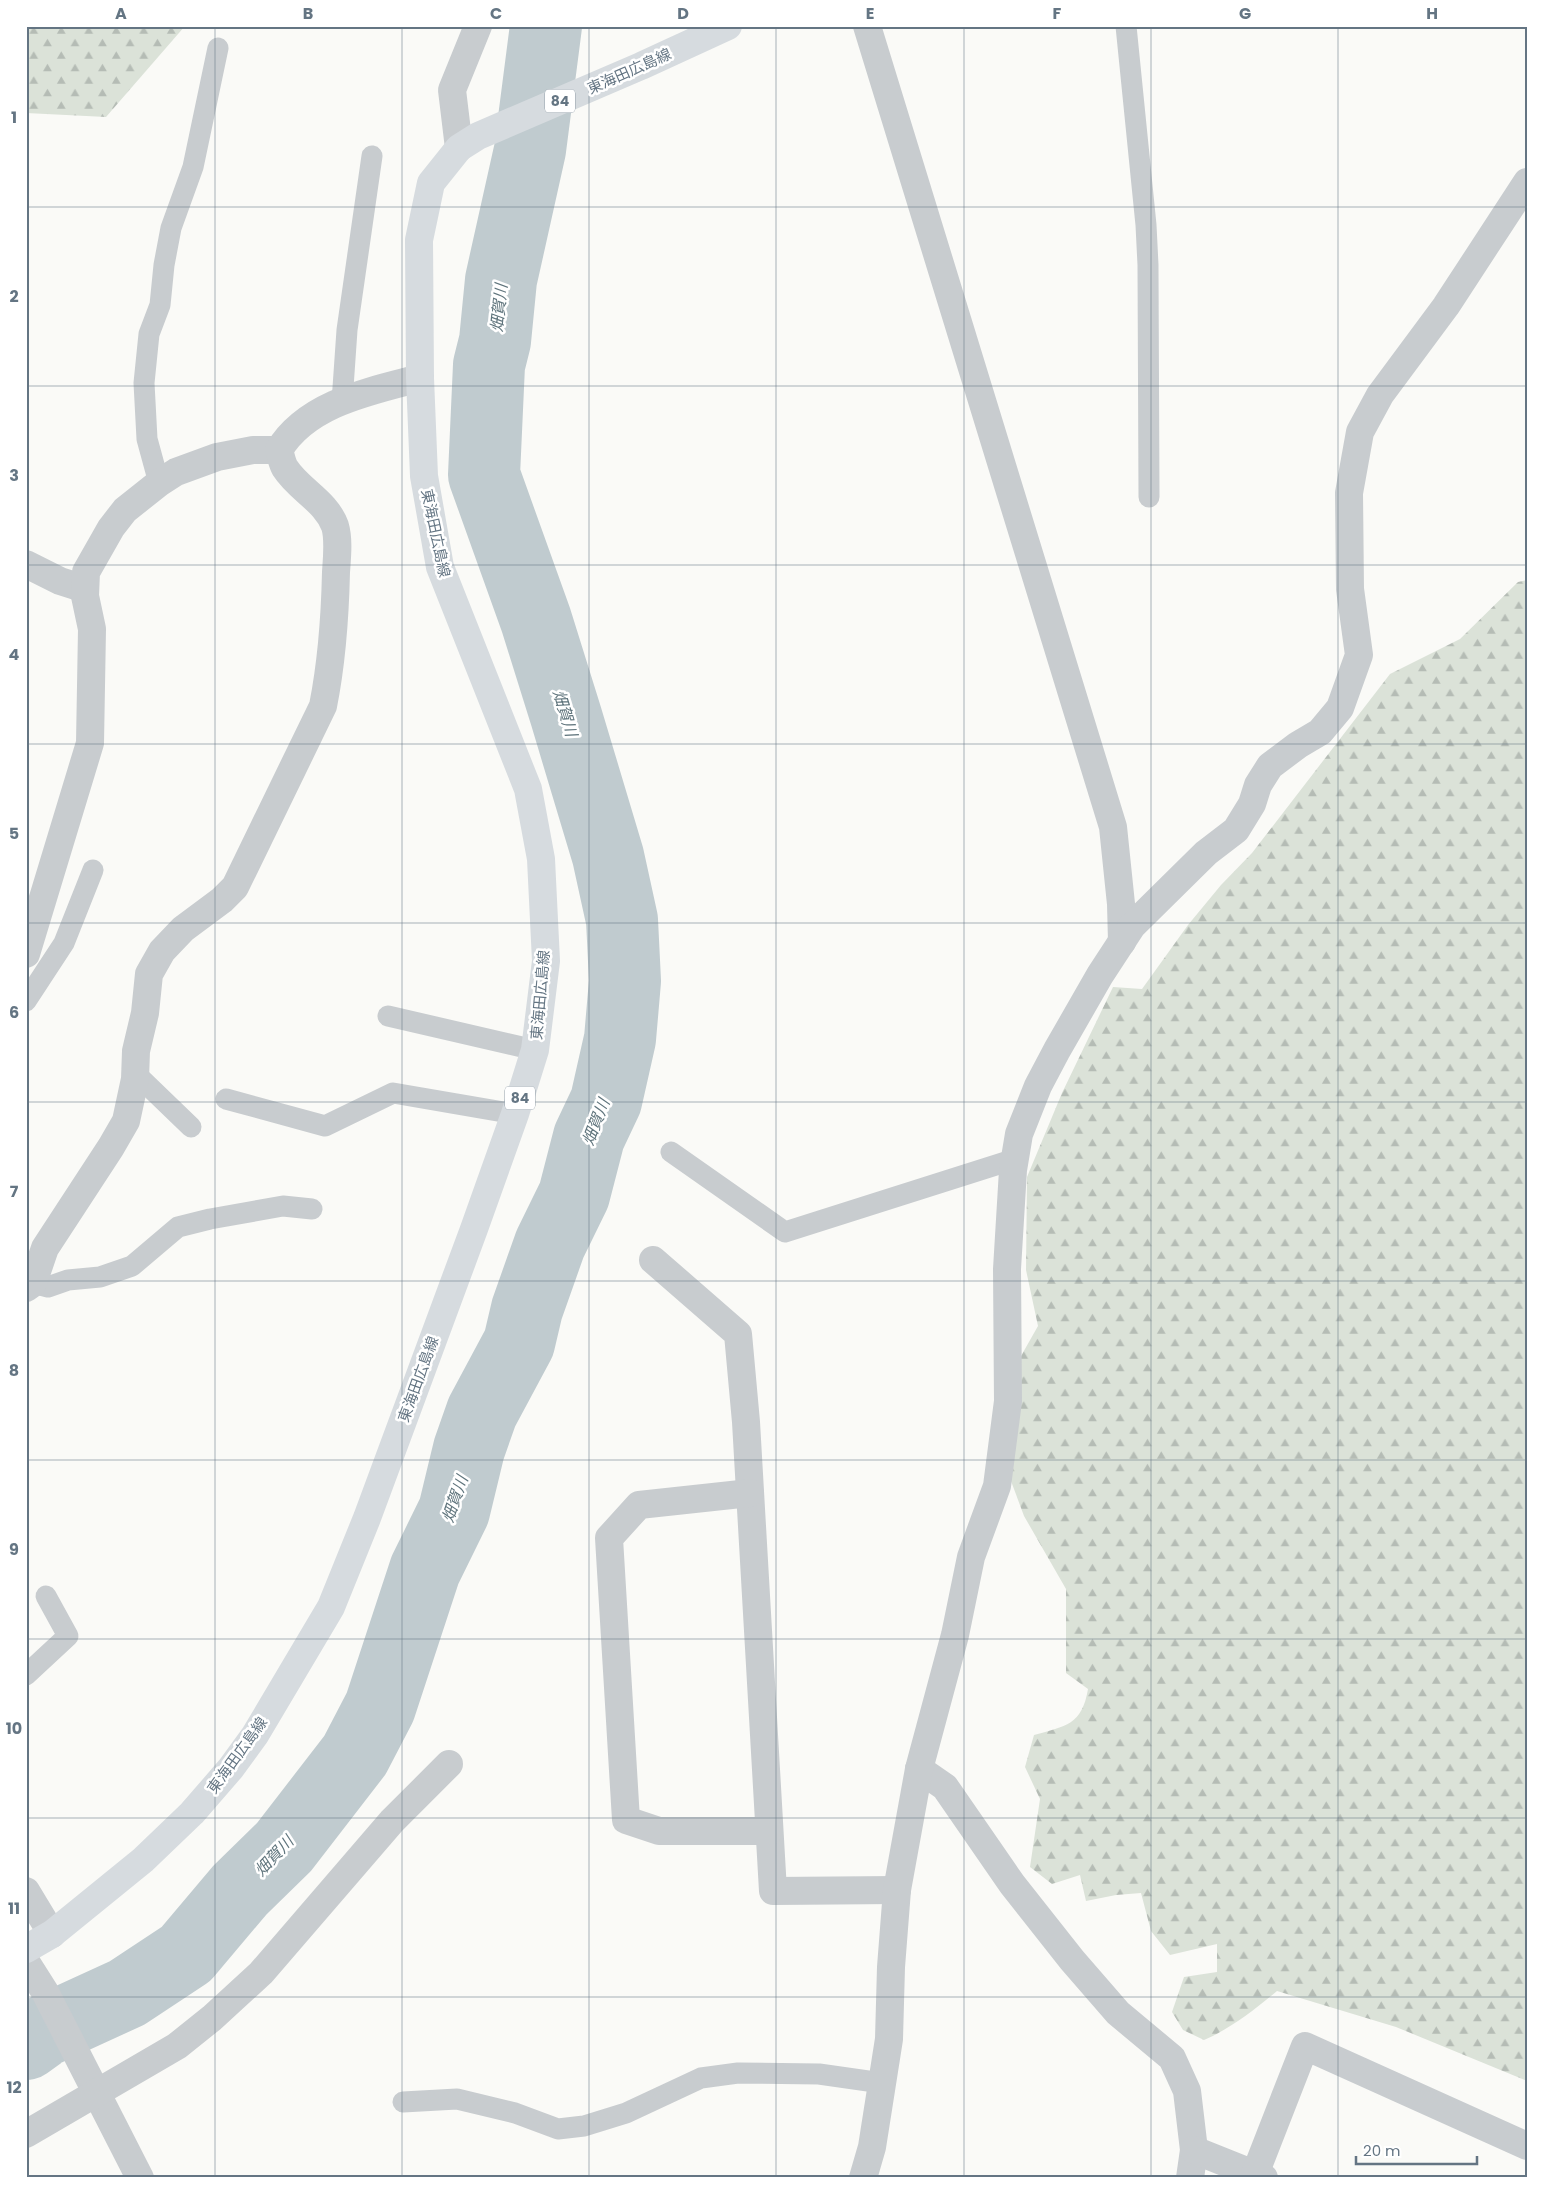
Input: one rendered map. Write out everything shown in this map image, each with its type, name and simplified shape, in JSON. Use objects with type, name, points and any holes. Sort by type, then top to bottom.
[{"type":"main road","name":"東海田広島線","points":[[26,1950],[52,1934],[143,1860],[192,1813],[255,1735],[331,1607],[367,1518],[515,1114],[535,1050],[546,961],[541,859],[528,789],[440,567],[424,476],[420,378],[419,240],[430,183],[469,142],[728,26]]},
{"type":"street","points":[[469,142],[452,90],[478,26]]},
{"type":"street","points":[[867,26],[1113,827],[1121,904],[1122,942]]},
{"type":"street","points":[[863,2178],[872,2147],[889,2039],[891,1967],[897,1890],[919,1769],[955,1635],[971,1557],[997,1486],[1008,1401],[1007,1269],[1015,1159],[1019,1134],[1038,1086],[1100,975],[1132,926],[1206,853],[1236,830],[1252,804],[1258,785],[1270,766],[1298,745],[1320,732],[1340,708],[1359,655],[1350,589],[1349,493],[1360,432],[1380,395],[1446,306],[1527,182]]},
{"type":"street","points":[[28,1286],[45,1248],[126,1121],[135,1073],[136,1051],[145,1013],[149,974],[162,951],[183,929],[222,900],[235,887],[323,706],[330,674],[335,622],[337,556],[335,527],[324,506],[284,468],[279,450],[285,440],[305,420],[354,396],[420,378]]},
{"type":"street","points":[[26,954],[90,743],[92,629],[85,589],[86,572],[111,528],[125,510],[176,472],[217,457],[253,450],[279,450]]},
{"type":"street","points":[[26,564],[60,581],[85,589]]},
{"type":"street","points":[[653,1260],[738,1334],[750,1493],[773,1891],[897,1890]]},
{"type":"street","points":[[750,1493],[639,1505],[609,1538],[626,1820],[660,1831],[769,1831]]},
{"type":"street","points":[[26,2134],[94,2087],[177,2046],[212,2018],[261,1973],[392,1821],[449,1764]]},
{"type":"street","points":[[919,1769],[945,1787],[1012,1884],[1072,1960],[1118,2013],[1172,2058],[1187,2091],[1194,2150],[1190,2178]]},
{"type":"street","points":[[26,1891],[52,1934]]},
{"type":"street","points":[[26,1962],[45,1992],[140,2178]]},
{"type":"street","points":[[1194,2150],[1260,2176],[1305,2046],[1527,2146]]},
{"type":"lane","points":[[1126,26],[1148,265],[1149,497]]},
{"type":"lane","points":[[159,483],[147,439],[144,383],[149,334],[160,305],[164,265],[171,228],[196,157],[218,48]]},
{"type":"lane","points":[[342,402],[347,330],[372,156]]},
{"type":"lane","points":[[26,1001],[64,943],[93,870]]},
{"type":"lane","points":[[388,1016],[535,1050]]},
{"type":"lane","points":[[135,1073],[191,1127]]},
{"type":"lane","points":[[226,1100],[325,1126],[393,1093],[515,1114]]},
{"type":"lane","points":[[670,1152],[785,1232],[1015,1159]]},
{"type":"lane","points":[[28,1286],[48,1287],[68,1280],[100,1277],[132,1266],[178,1227],[210,1218],[283,1206],[312,1209]]},
{"type":"lane","points":[[26,1675],[68,1636],[46,1596]]},
{"type":"lane","points":[[403,2102],[457,2099],[514,2113],[558,2129],[584,2126],[626,2113],[701,2078],[738,2073],[819,2074],[882,2083]]},
{"type":"green space","points":[[26,26],[185,26],[106,117],[26,113]]},
{"type":"green space","points":[[1527,580],[1527,2081],[1396,2027],[1277,1991],[1251,2012],[1204,2040],[1183,2030],[1172,2012],[1184,1977],[1217,1972],[1217,1944],[1170,1955],[1151,1931],[1141,1893],[1116,1895],[1086,1901],[1080,1875],[1052,1884],[1030,1867],[1040,1799],[1025,1767],[1034,1735],[1064,1726],[1077,1717],[1082,1710],[1088,1689],[1066,1673],[1066,1589],[1024,1516],[1011,1481],[1021,1356],[1038,1326],[1026,1270],[1027,1177],[1062,1093],[1113,987],[1142,989],[1188,925],[1221,885],[1252,853],[1390,674],[1460,639],[1518,582]]},
{"type":"waterway","name":"畑賀川","points":[[26,2044],[44,2031],[127,1993],[186,1954],[240,1890],[284,1847],[355,1755],[380,1707],[425,1570],[454,1511],[469,1449],[482,1412],[519,1343],[527,1309],[550,1244],[574,1195],[589,1137],[606,1101],[620,1039],[625,981],[622,920],[608,856],[566,716],[536,620],[484,475],[489,365],[495,341],[501,280],[530,150],[546,26]]}]
